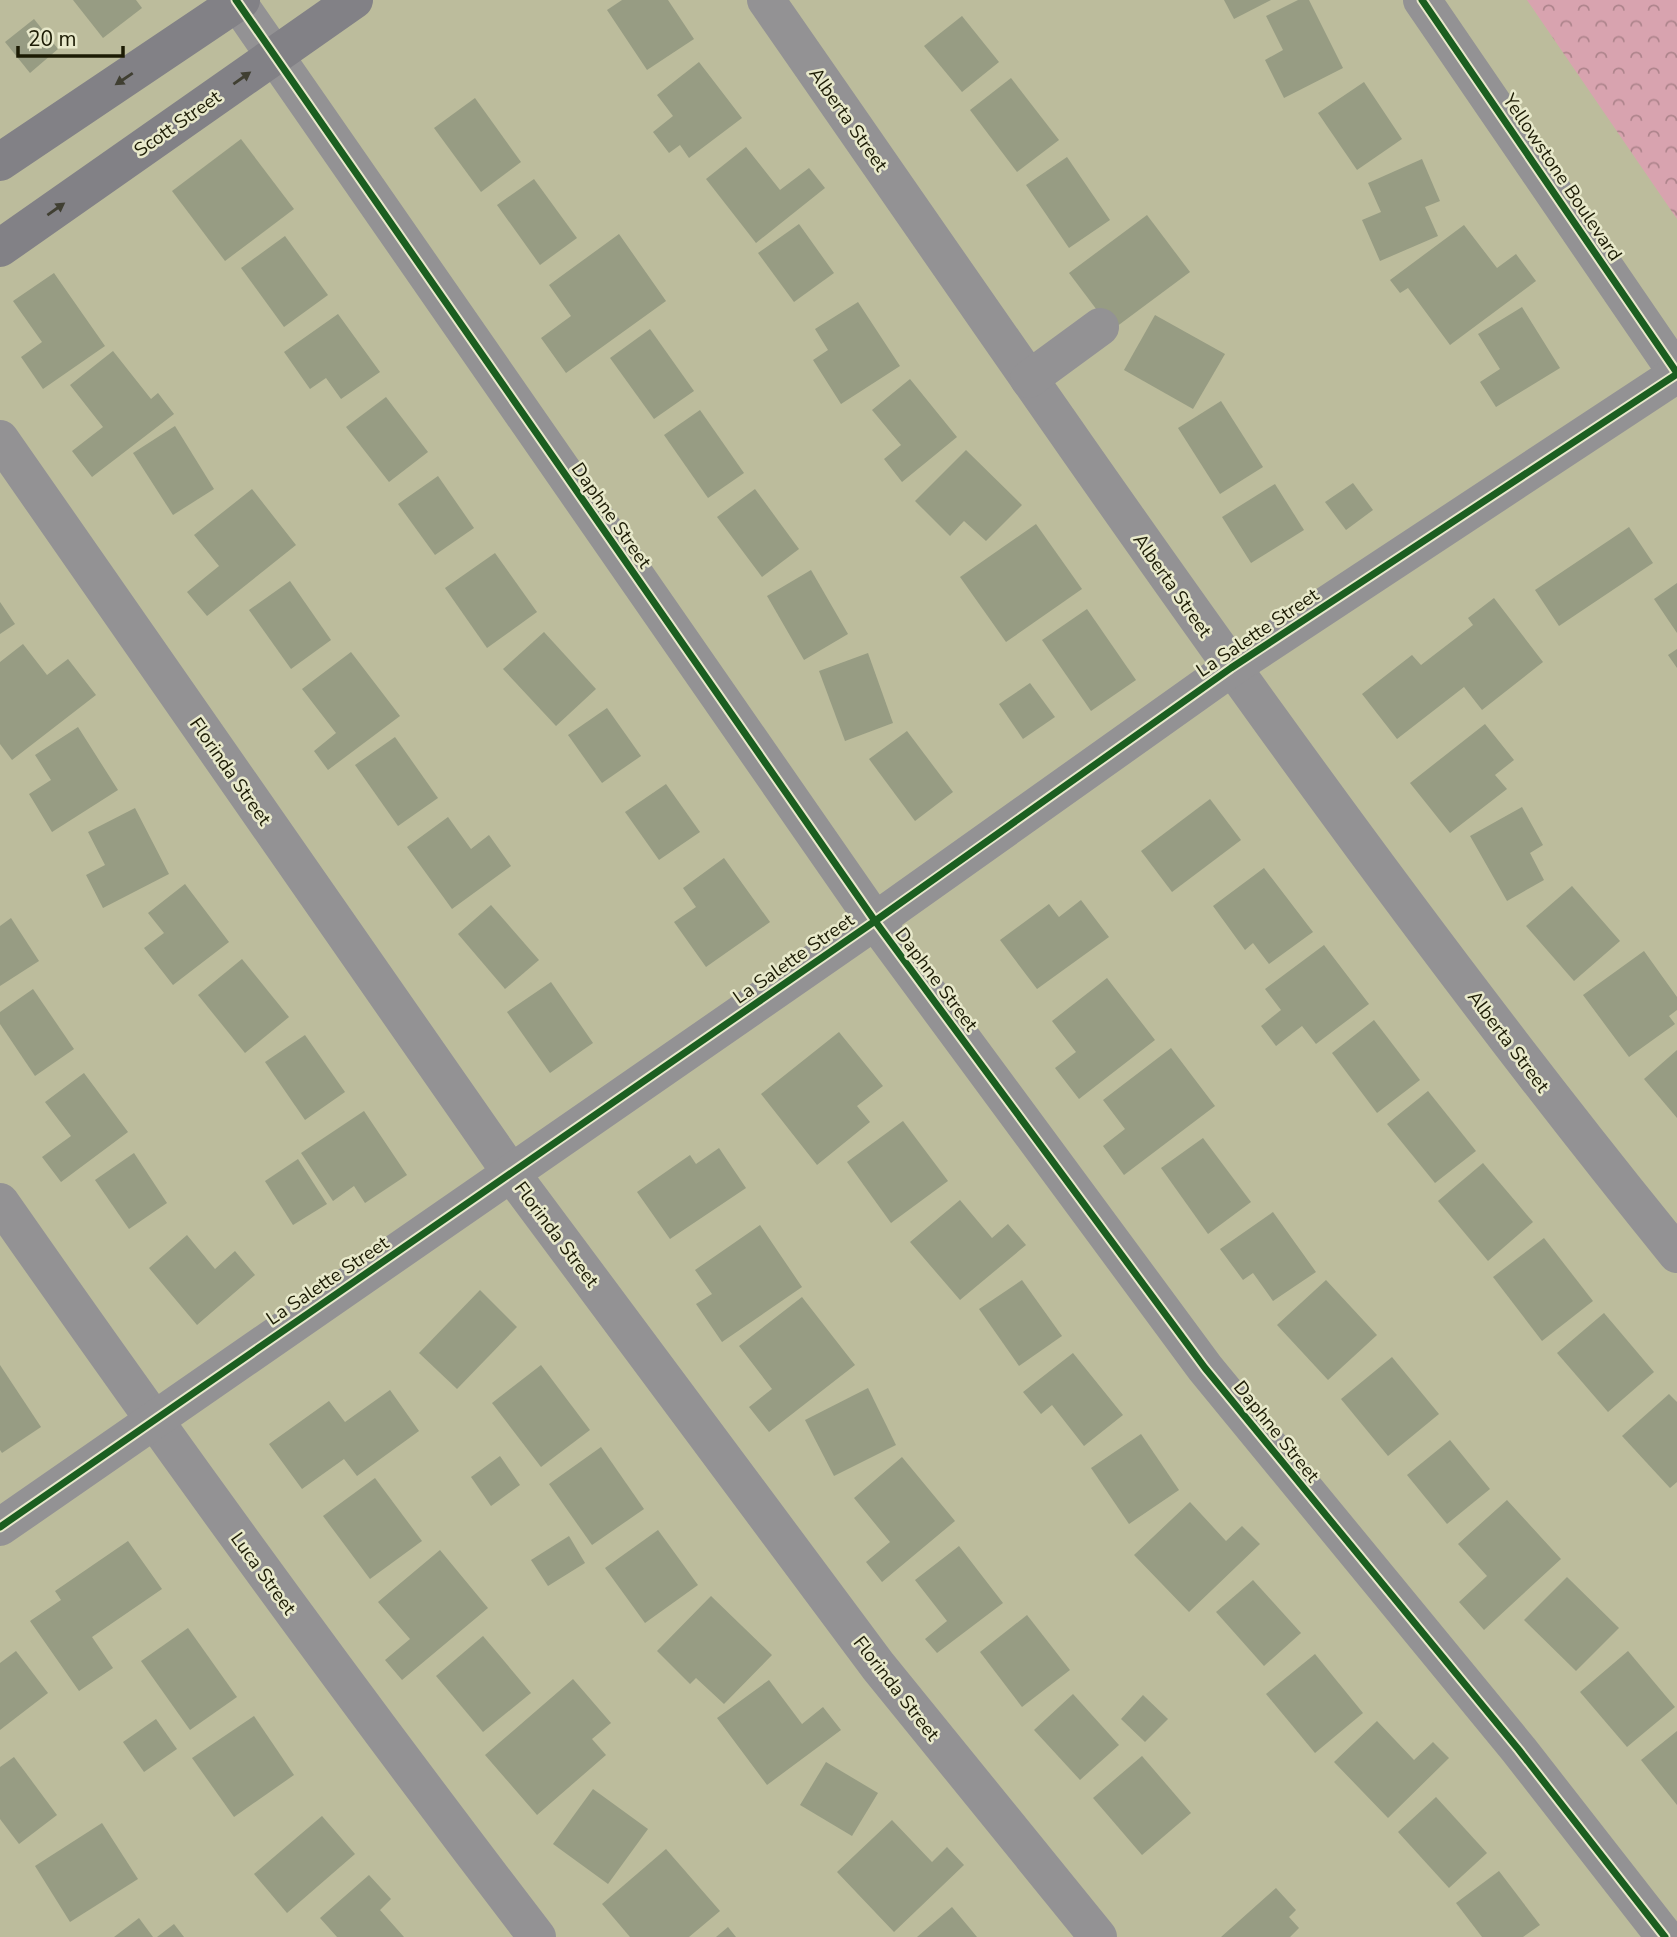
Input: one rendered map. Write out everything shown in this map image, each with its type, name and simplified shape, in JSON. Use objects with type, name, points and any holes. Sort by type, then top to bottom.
[{"type":"main road","name":"Scott Street","points":[[0,248],[354,0]]},
{"type":"main road","points":[[0,162],[238,1]]},
{"type":"street","name":"Alberta Street","points":[[766,0],[1231,668],[1563,1113],[1677,1254]]},
{"type":"street","name":"Yellowstone Boulevard","points":[[1423,0],[1677,373]]},
{"type":"street","name":"Daphne Street","points":[[238,1],[875,921],[1205,1368],[1510,1740],[1665,1937]]},
{"type":"street","points":[[1029,379],[1100,327]]},
{"type":"street","name":"La Salette Street","points":[[0,1527],[875,921],[1231,668],[1677,373]]},
{"type":"street","name":"Florinda Street","points":[[0,439],[511,1173],[878,1666],[1098,1937]]},
{"type":"street","name":"Luca Street","points":[[0,1202],[152,1420],[386,1740],[537,1937]]},
{"type":"green space","points":[[1527,0],[1677,0],[1677,219]]},
{"type":"building","points":[[73,0],[136,0],[142,8],[103,38]]},
{"type":"building","points":[[622,0],[668,0],[694,39],[647,70],[607,10]]},
{"type":"building","points":[[1224,0],[1271,0],[1234,19]]},
{"type":"building","points":[[1298,0],[1309,0],[1343,68],[1284,98],[1265,60],[1283,50],[1266,16]]},
{"type":"building","points":[[962,16],[999,62],[962,92],[924,46]]},
{"type":"building","points":[[34,19],[58,49],[30,73],[5,42]]},
{"type":"building","points":[[699,62],[742,118],[689,158],[680,145],[669,153],[653,132],[673,116],[657,95]]},
{"type":"building","points":[[1011,78],[1059,140],[1017,172],[970,110]]},
{"type":"building","points":[[1364,82],[1402,139],[1357,170],[1318,113]]},
{"type":"building","points":[[475,98],[521,162],[481,192],[434,128]]},
{"type":"building","points":[[241,139],[294,209],[225,261],[172,191]]},
{"type":"building","points":[[746,147],[780,190],[809,168],[825,188],[756,243],[706,179]]},
{"type":"building","points":[[1067,157],[1110,220],[1069,248],[1026,185]]},
{"type":"building","points":[[1422,159],[1440,201],[1425,207],[1438,236],[1380,261],[1362,220],[1381,212],[1368,183]]},
{"type":"building","points":[[534,179],[577,238],[540,265],[497,205]]},
{"type":"building","points":[[1147,215],[1190,272],[1112,330],[1069,273]]},
{"type":"building","points":[[799,224],[834,273],[794,302],[758,253]]},
{"type":"building","points":[[1464,225],[1497,268],[1516,254],[1536,281],[1450,345],[1408,288],[1400,293],[1390,280]]},
{"type":"building","points":[[619,234],[666,301],[566,373],[541,338],[571,316],[549,285]]},
{"type":"building","points":[[285,236],[328,295],[284,327],[241,268]]},
{"type":"building","points":[[54,273],[105,346],[43,389],[21,357],[42,342],[13,301]]},
{"type":"building","points":[[858,302],[900,366],[841,404],[813,360],[828,350],[815,329]]},
{"type":"building","points":[[1522,307],[1560,368],[1496,407],[1480,382],[1500,369],[1478,334]]},
{"type":"building","points":[[338,314],[380,372],[341,399],[326,378],[310,389],[284,352]]},
{"type":"building","points":[[1155,315],[1225,354],[1193,409],[1124,370]]},
{"type":"building","points":[[650,329],[694,391],[654,419],[610,358]]},
{"type":"building","points":[[113,351],[151,399],[158,393],[174,414],[92,477],[72,451],[103,427],[70,385]]},
{"type":"building","points":[[910,379],[957,437],[902,482],[884,459],[901,445],[872,410]]},
{"type":"building","points":[[386,397],[428,452],[389,482],[346,427]]},
{"type":"building","points":[[1221,401],[1263,467],[1220,494],[1178,428]]},
{"type":"building","points":[[700,410],[744,473],[708,498],[664,435]]},
{"type":"building","points":[[175,426],[214,489],[173,515],[133,453]]},
{"type":"building","points":[[966,450],[1022,505],[986,541],[964,521],[950,536],[915,501]]},
{"type":"building","points":[[438,476],[474,528],[435,555],[398,504]]},
{"type":"building","points":[[1353,483],[1373,510],[1346,530],[1325,502]]},
{"type":"building","points":[[1275,484],[1304,530],[1251,563],[1222,517]]},
{"type":"building","points":[[252,489],[296,545],[207,616],[187,592],[219,566],[194,535]]},
{"type":"building","points":[[755,489],[799,549],[762,577],[717,517]]},
{"type":"building","points":[[1036,524],[1082,589],[1006,642],[960,577]]},
{"type":"building","points":[[1629,527],[1653,563],[1559,626],[1535,590]]},
{"type":"building","points":[[495,553],[537,612],[487,648],[445,588]]},
{"type":"building","points":[[811,570],[848,634],[804,660],[767,596]]},
{"type":"building","points":[[290,581],[331,640],[291,669],[249,610]]},
{"type":"building","points":[[1677,583],[1677,633],[1654,599]]},
{"type":"building","points":[[1494,598],[1543,662],[1482,710],[1464,687],[1397,739],[1362,694],[1412,655],[1421,665],[1473,625],[1468,618]]},
{"type":"building","points":[[0,602],[15,624],[0,634]]},
{"type":"building","points":[[1087,609],[1136,680],[1091,711],[1042,640]]},
{"type":"building","points":[[544,632],[596,689],[556,726],[503,669]]},
{"type":"building","points":[[23,644],[47,675],[68,659],[96,695],[12,760],[0,744],[0,662]]},
{"type":"building","points":[[1677,649],[1677,668],[1668,655]]},
{"type":"building","points":[[351,652],[400,716],[328,770],[314,751],[336,733],[302,689]]},
{"type":"building","points":[[868,653],[893,723],[845,741],[819,671]]},
{"type":"building","points":[[1030,683],[1055,717],[1023,739],[999,704]]},
{"type":"building","points":[[607,708],[641,756],[602,783],[568,735]]},
{"type":"building","points":[[1485,724],[1514,760],[1495,775],[1507,789],[1450,833],[1410,783]]},
{"type":"building","points":[[78,727],[118,790],[52,832],[29,794],[51,780],[35,755]]},
{"type":"building","points":[[907,731],[953,792],[915,821],[869,759]]},
{"type":"building","points":[[395,737],[438,798],[398,826],[355,765]]},
{"type":"building","points":[[666,784],[700,832],[659,860],[625,812]]},
{"type":"building","points":[[1210,799],[1241,840],[1172,892],[1141,851]]},
{"type":"building","points":[[1522,807],[1543,845],[1530,853],[1544,880],[1507,901],[1470,836]]},
{"type":"building","points":[[135,808],[169,874],[103,908],[86,875],[105,865],[88,832]]},
{"type":"building","points":[[448,817],[471,849],[489,835],[511,866],[452,909],[407,847]]},
{"type":"building","points":[[724,858],[770,922],[706,967],[674,922],[696,907],[683,888]]},
{"type":"building","points":[[1264,868],[1313,932],[1269,964],[1253,943],[1245,950],[1213,906]]},
{"type":"building","points":[[185,884],[229,942],[173,985],[144,948],[164,933],[148,913]]},
{"type":"building","points":[[1572,886],[1620,941],[1574,981],[1526,926]]},
{"type":"building","points":[[1081,900],[1109,937],[1037,989],[1000,940],[1049,904],[1059,917]]},
{"type":"building","points":[[491,905],[539,960],[505,989],[458,934]]},
{"type":"building","points":[[11,918],[39,961],[0,986],[0,926]]},
{"type":"building","points":[[1324,945],[1369,1004],[1316,1044],[1302,1026],[1276,1046],[1261,1026],[1281,1010],[1265,989]]},
{"type":"building","points":[[1644,951],[1677,997],[1677,1010],[1669,1016],[1675,1024],[1629,1057],[1583,995]]},
{"type":"building","points":[[242,959],[289,1017],[245,1053],[198,995]]},
{"type":"building","points":[[1107,978],[1155,1040],[1079,1099],[1055,1068],[1076,1052],[1052,1021]]},
{"type":"building","points":[[551,982],[593,1043],[550,1073],[507,1012]]},
{"type":"building","points":[[33,989],[74,1049],[35,1076],[0,1024],[0,1012]]},
{"type":"building","points":[[1374,1020],[1420,1080],[1377,1113],[1332,1053]]},
{"type":"building","points":[[839,1032],[883,1086],[857,1106],[870,1122],[817,1165],[761,1094]]},
{"type":"building","points":[[305,1035],[345,1092],[305,1120],[265,1062]]},
{"type":"building","points":[[1171,1048],[1215,1106],[1124,1175],[1103,1146],[1125,1129],[1103,1100]]},
{"type":"building","points":[[1677,1050],[1677,1118],[1644,1079]]},
{"type":"building","points":[[84,1073],[128,1132],[61,1182],[42,1157],[71,1136],[45,1102]]},
{"type":"building","points":[[1428,1091],[1476,1151],[1435,1183],[1387,1124]]},
{"type":"building","points":[[364,1111],[407,1175],[365,1203],[354,1186],[333,1201],[301,1153]]},
{"type":"building","points":[[903,1121],[948,1181],[891,1223],[847,1162]]},
{"type":"building","points":[[1203,1138],[1251,1202],[1208,1234],[1161,1168]]},
{"type":"building","points":[[719,1148],[746,1188],[670,1239],[637,1192],[690,1155],[696,1164]]},
{"type":"building","points":[[134,1153],[167,1203],[129,1229],[95,1180]]},
{"type":"building","points":[[298,1159],[327,1204],[293,1225],[265,1181]]},
{"type":"building","points":[[1483,1163],[1533,1222],[1488,1261],[1438,1201]]},
{"type":"building","points":[[960,1200],[992,1238],[1008,1224],[1026,1245],[960,1300],[910,1242]]},
{"type":"building","points":[[1273,1212],[1316,1272],[1273,1301],[1253,1273],[1243,1280],[1220,1249]]},
{"type":"building","points":[[760,1225],[802,1287],[722,1342],[696,1304],[712,1294],[695,1270]]},
{"type":"building","points":[[187,1235],[215,1269],[235,1251],[255,1275],[197,1325],[149,1268]]},
{"type":"building","points":[[1544,1238],[1593,1301],[1542,1341],[1493,1277]]},
{"type":"building","points":[[1022,1280],[1062,1336],[1019,1366],[979,1309]]},
{"type":"building","points":[[1326,1280],[1377,1335],[1328,1380],[1277,1325]]},
{"type":"building","points":[[480,1290],[517,1327],[457,1389],[419,1353]]},
{"type":"building","points":[[802,1297],[855,1365],[769,1432],[749,1407],[772,1389],[739,1346]]},
{"type":"building","points":[[1604,1313],[1654,1372],[1608,1412],[1557,1353]]},
{"type":"building","points":[[1073,1353],[1123,1415],[1084,1446],[1052,1405],[1041,1414],[1023,1392]]},
{"type":"building","points":[[1392,1357],[1439,1414],[1388,1456],[1341,1399]]},
{"type":"building","points":[[0,1365],[41,1427],[2,1453],[0,1450]]},
{"type":"building","points":[[541,1365],[590,1430],[541,1467],[492,1403]]},
{"type":"building","points":[[868,1388],[896,1445],[834,1476],[805,1420]]},
{"type":"building","points":[[390,1390],[419,1431],[357,1476],[344,1459],[302,1489],[269,1444],[329,1401],[345,1422]]},
{"type":"building","points":[[1669,1394],[1677,1402],[1677,1482],[1670,1488],[1622,1436]]},
{"type":"building","points":[[1141,1434],[1179,1490],[1129,1524],[1091,1468]]},
{"type":"building","points":[[1450,1440],[1490,1489],[1447,1524],[1407,1475]]},
{"type":"building","points":[[601,1447],[644,1509],[592,1545],[549,1484]]},
{"type":"building","points":[[500,1456],[520,1485],[491,1506],[471,1477]]},
{"type":"building","points":[[902,1457],[955,1521],[882,1582],[866,1562],[890,1542],[854,1498]]},
{"type":"building","points":[[375,1478],[422,1541],[370,1579],[323,1516]]},
{"type":"building","points":[[1507,1500],[1561,1559],[1484,1630],[1459,1602],[1487,1576],[1458,1544]]},
{"type":"building","points":[[1190,1502],[1226,1541],[1242,1526],[1260,1544],[1189,1612],[1134,1555]]},
{"type":"building","points":[[658,1530],[698,1585],[645,1623],[605,1568]]},
{"type":"building","points":[[569,1536],[585,1563],[548,1586],[531,1560]]},
{"type":"building","points":[[128,1541],[162,1589],[92,1637],[113,1668],[79,1691],[30,1621],[61,1600],[55,1591]]},
{"type":"building","points":[[959,1546],[1003,1603],[937,1653],[925,1639],[947,1621],[915,1580]]},
{"type":"building","points":[[440,1550],[488,1608],[402,1680],[385,1660],[410,1639],[378,1602]]},
{"type":"building","points":[[1567,1577],[1619,1628],[1576,1671],[1524,1620]]},
{"type":"building","points":[[1253,1580],[1301,1633],[1264,1666],[1216,1612]]},
{"type":"building","points":[[711,1596],[772,1655],[724,1704],[696,1678],[690,1684],[657,1651]]},
{"type":"building","points":[[1027,1615],[1070,1670],[1022,1707],[980,1652]]},
{"type":"building","points":[[188,1628],[237,1697],[190,1730],[141,1661]]},
{"type":"building","points":[[483,1636],[531,1693],[483,1732],[436,1676]]},
{"type":"building","points":[[16,1651],[48,1693],[0,1730],[0,1663]]},
{"type":"building","points":[[1628,1651],[1675,1707],[1627,1747],[1580,1692]]},
{"type":"building","points":[[1315,1654],[1363,1713],[1315,1753],[1266,1694]]},
{"type":"building","points":[[573,1679],[611,1723],[592,1739],[606,1755],[537,1815],[485,1755]]},
{"type":"building","points":[[769,1680],[802,1724],[823,1707],[841,1730],[767,1785],[717,1718]]},
{"type":"building","points":[[1073,1694],[1119,1745],[1080,1780],[1034,1730]]},
{"type":"building","points":[[1143,1695],[1168,1719],[1145,1742],[1121,1719]]},
{"type":"building","points":[[254,1716],[294,1775],[234,1817],[192,1758]]},
{"type":"building","points":[[156,1719],[177,1749],[144,1772],[123,1742]]},
{"type":"building","points":[[1377,1721],[1414,1760],[1433,1742],[1449,1758],[1388,1818],[1334,1762]]},
{"type":"building","points":[[1677,1731],[1677,1805],[1641,1760]]},
{"type":"building","points":[[1142,1756],[1191,1813],[1142,1855],[1093,1798]]},
{"type":"building","points":[[14,1757],[57,1815],[19,1844],[0,1819],[0,1767]]},
{"type":"building","points":[[826,1762],[878,1793],[852,1836],[800,1805]]},
{"type":"building","points":[[593,1789],[648,1829],[608,1884],[553,1844]]},
{"type":"building","points":[[1436,1797],[1487,1853],[1449,1888],[1398,1832]]},
{"type":"building","points":[[322,1816],[355,1854],[287,1913],[254,1874]]},
{"type":"building","points":[[892,1820],[932,1862],[947,1847],[964,1865],[894,1932],[837,1872]]},
{"type":"building","points":[[102,1823],[138,1879],[70,1922],[35,1866]]},
{"type":"building","points":[[666,1849],[720,1911],[689,1937],[630,1937],[602,1904]]},
{"type":"building","points":[[1499,1871],[1540,1925],[1523,1937],[1482,1937],[1456,1903]]},
{"type":"building","points":[[369,1875],[391,1899],[380,1910],[404,1937],[337,1937],[320,1918]]},
{"type":"building","points":[[1276,1888],[1296,1910],[1289,1917],[1299,1928],[1290,1937],[1221,1937]]},
{"type":"building","points":[[952,1907],[977,1937],[917,1937]]},
{"type":"building","points":[[139,1918],[153,1937],[114,1937]]},
{"type":"building","points":[[174,1924],[184,1937],[157,1937]]},
{"type":"building","points":[[728,1927],[736,1937],[716,1937]]},
{"type":"cycle path","points":[[236,0],[875,921],[1205,1368],[1519,1750],[1665,1937]]},
{"type":"cycle path","points":[[1422,0],[1677,373]]},
{"type":"cycle path","points":[[0,1527],[875,921],[1231,668],[1677,374]]}]
